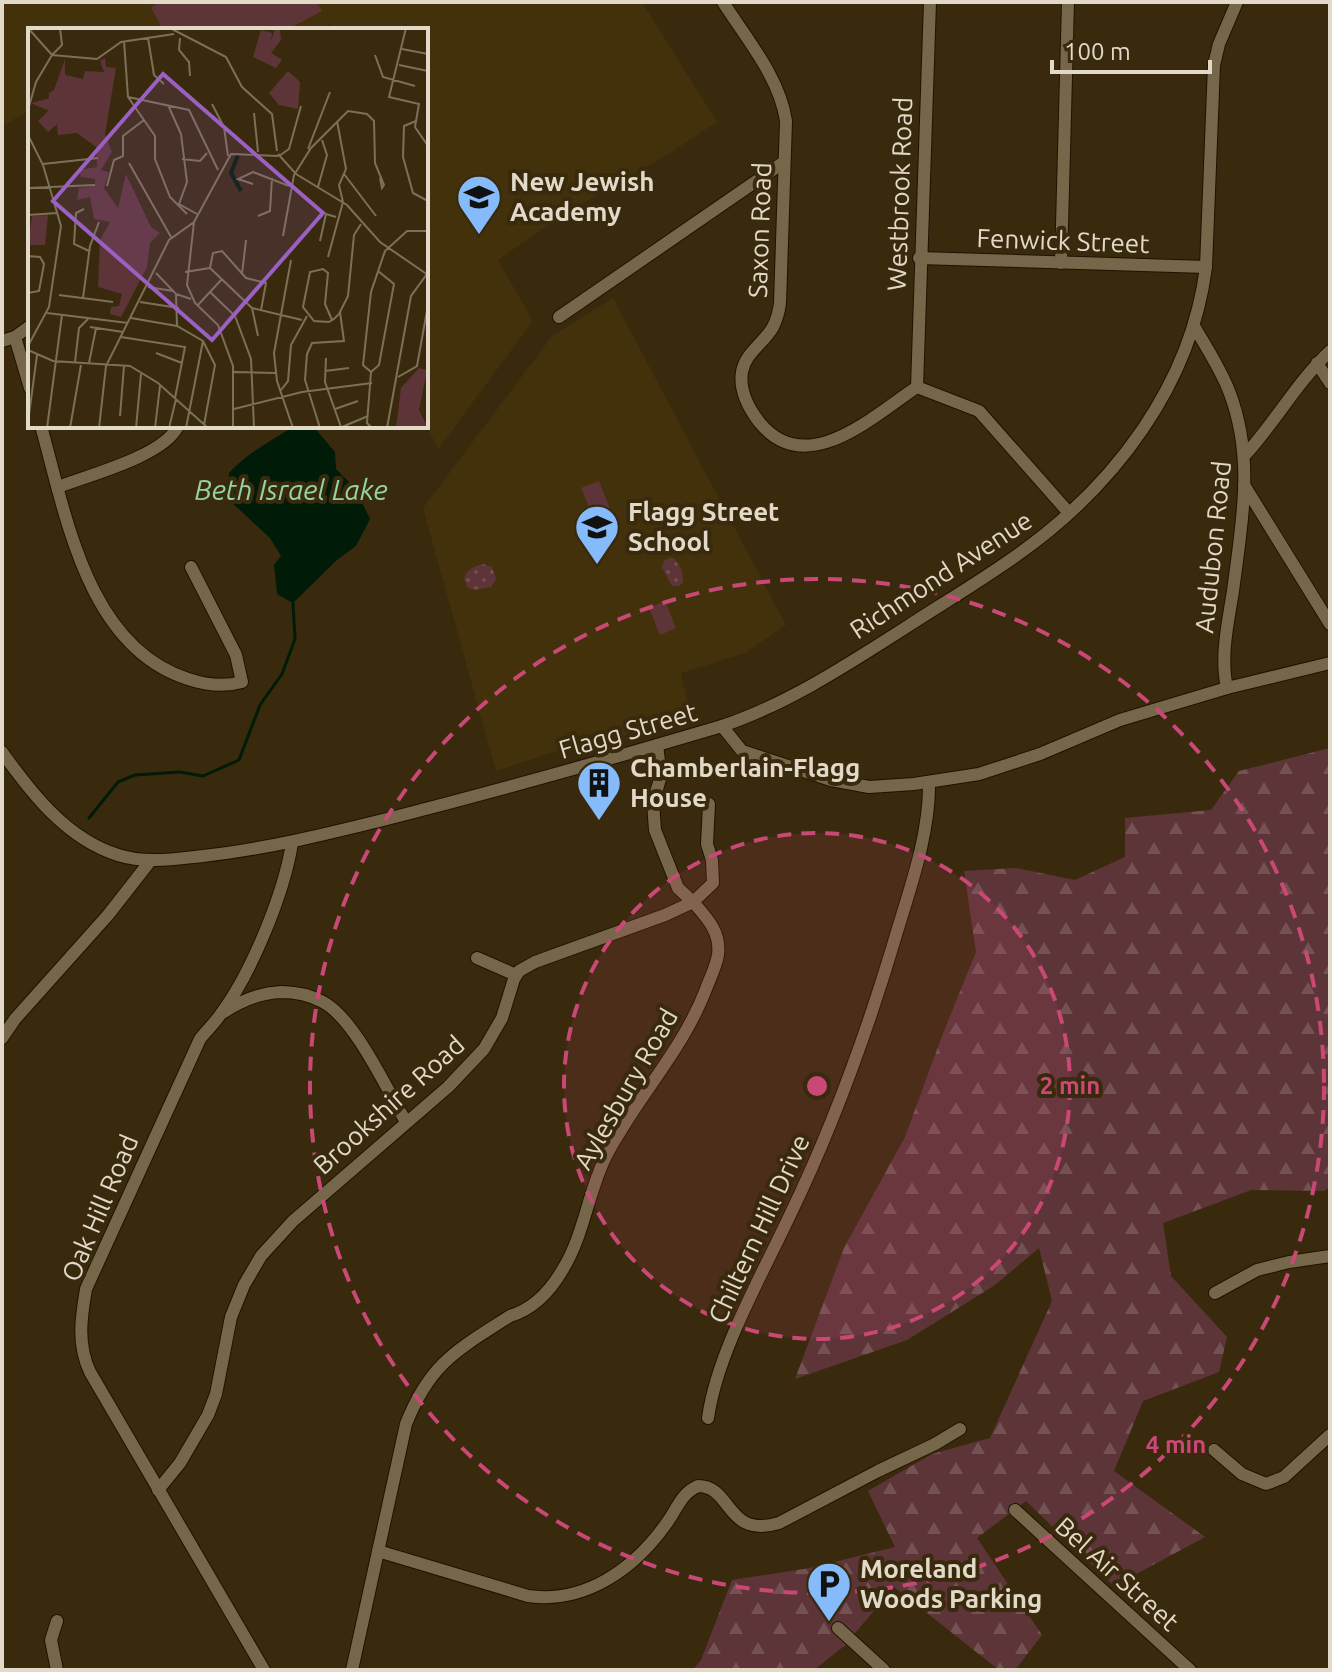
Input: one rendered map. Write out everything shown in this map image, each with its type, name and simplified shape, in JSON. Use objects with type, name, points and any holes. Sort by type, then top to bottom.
[{"type":"street","name":"Saxon Road","points":[[723,2],[774,85],[786,121],[780,303],[772,327],[747,358],[741,375],[742,390],[752,411],[774,437],[812,447],[840,438],[917,387]]},
{"type":"street","name":"Westbrook Road","points":[[917,387],[930,2]]},
{"type":"street","points":[[1061,263],[1068,2]]},
{"type":"street","name":"Richmond Avenue","points":[[722,726],[776,704],[885,640],[1018,555],[1069,513],[1137,441],[1176,370],[1202,298],[1206,267],[1214,65],[1219,44],[1237,2]]},
{"type":"street","points":[[559,317],[784,162]]},
{"type":"street","name":"Fenwick Street","points":[[919,258],[1206,267]]},
{"type":"street","name":"Audubon Road","points":[[1194,326],[1229,389],[1246,454],[1224,659],[1227,688]]},
{"type":"street","points":[[2,341],[15,337],[28,327]]},
{"type":"street","points":[[15,337],[28,381]]},
{"type":"street","points":[[1246,454],[1264,434],[1299,383],[1330,351]]},
{"type":"street","points":[[1317,363],[1330,383]]},
{"type":"street","points":[[917,387],[979,411],[1069,513]]},
{"type":"street","points":[[42,428],[76,550],[89,581],[117,628],[134,648],[164,669],[197,682],[218,685],[242,682],[236,655],[191,567]]},
{"type":"street","points":[[58,487],[148,451],[174,434],[177,428]]},
{"type":"street","points":[[1244,485],[1330,624]]},
{"type":"street","name":"Flagg Street","points":[[2,752],[30,789],[68,828],[107,851],[151,860],[232,853],[292,843],[530,782],[722,726],[742,751],[831,780],[869,787],[979,774],[1040,754],[1120,720],[1227,688],[1330,663]]},
{"type":"street","points":[[657,745],[661,776],[653,802],[655,830],[678,888],[693,902]]},
{"type":"street","name":"Chiltern Hill Drive","points":[[708,1418],[734,1334],[799,1198],[847,1085],[875,1007],[909,894],[927,813],[929,782]]},
{"type":"street","points":[[477,958],[516,975],[535,962],[693,902],[713,883],[712,860],[707,844],[709,804]]},
{"type":"street","name":"Oak Hill Road","points":[[264,1670],[85,1361],[80,1333],[86,1289],[200,1039],[219,1017],[244,976],[288,866],[292,843]]},
{"type":"street","points":[[2,1038],[151,860]]},
{"type":"street","name":"Aylesbury Road","points":[[352,1670],[406,1424],[420,1390],[451,1354],[510,1316],[520,1313],[551,1287],[572,1252],[606,1156],[693,1019],[714,969],[718,945],[712,923],[693,902]]},
{"type":"street","name":"Brookshire Road","points":[[158,1490],[196,1438],[208,1415],[216,1394],[231,1317],[252,1270],[293,1221],[448,1087],[484,1049],[502,1018],[516,975]]},
{"type":"street","points":[[219,1017],[243,1000],[265,993],[299,993],[321,1000],[337,1013],[357,1039],[406,1122]]},
{"type":"street","points":[[1215,1293],[1257,1270],[1330,1256]]},
{"type":"street","points":[[378,1551],[528,1596],[551,1598],[575,1594],[607,1581],[628,1565],[666,1524],[682,1498],[698,1486],[714,1491],[735,1517],[745,1523],[767,1527],[960,1429]]},
{"type":"street","points":[[1214,1450],[1242,1474],[1266,1484],[1284,1477],[1330,1435]]},
{"type":"street","name":"Bel Air Street","points":[[1015,1510],[1190,1670]]},
{"type":"street","points":[[57,1621],[51,1640],[57,1670]]},
{"type":"street","points":[[838,1628],[884,1670]]},
{"type":"shaded area","name":"New Jewish Academy","points":[[2,2],[642,2],[717,122],[667,155],[566,213],[498,260],[533,321],[438,449],[428,428],[428,28],[333,28],[330,24],[323,28],[28,28],[28,111],[2,126]]},
{"type":"shaded area","name":"Flagg Street School","points":[[613,298],[786,625],[745,653],[681,673],[692,722],[563,749],[496,771],[423,508],[552,336]]},
{"type":"green space","points":[[160,2],[317,2],[322,11],[290,28],[162,28],[151,7]]},
{"type":"green space","points":[[599,481],[612,514],[595,521],[581,488]]},
{"type":"green space","points":[[671,557],[682,571],[683,582],[679,586],[672,586],[662,568],[664,561]]},
{"type":"green space","points":[[483,564],[492,567],[496,579],[491,587],[468,588],[464,579],[467,573]]},
{"type":"green space","points":[[665,601],[676,628],[660,635],[649,608]]},
{"type":"green space","points":[[1330,748],[1330,1187],[1324,1191],[1251,1190],[1163,1223],[1171,1276],[1227,1337],[1219,1372],[1143,1401],[1114,1471],[1205,1537],[1114,1586],[1026,1501],[977,1538],[1042,1635],[1015,1670],[999,1670],[894,1587],[844,1646],[814,1670],[693,1670],[701,1660],[732,1580],[810,1568],[895,1547],[868,1491],[932,1454],[990,1438],[1052,1301],[1039,1248],[995,1285],[907,1340],[795,1379],[844,1248],[905,1137],[976,952],[964,871],[1016,868],[1075,880],[1125,857],[1125,818],[1211,810],[1239,771]]},
{"type":"water","name":"Beth Israel Lake","points":[[291,428],[315,428],[335,452],[336,469],[355,488],[370,519],[356,546],[293,603],[277,594],[274,565],[281,556],[270,538],[228,499],[229,473],[251,453]]},
{"type":"waterway","points":[[89,818],[118,782],[135,775],[180,772],[203,776],[239,760],[260,705],[282,674],[295,639],[293,603]]},
{"type":"place","name":"New Jewish Academy","points":[[479,236]]},
{"type":"place","name":"Flagg Street School","points":[[597,566]]},
{"type":"place","name":"Chamberlain-Flagg House","points":[[599,822]]},
{"type":"place","name":"Moreland Woods Parking","points":[[829,1623]]}]
